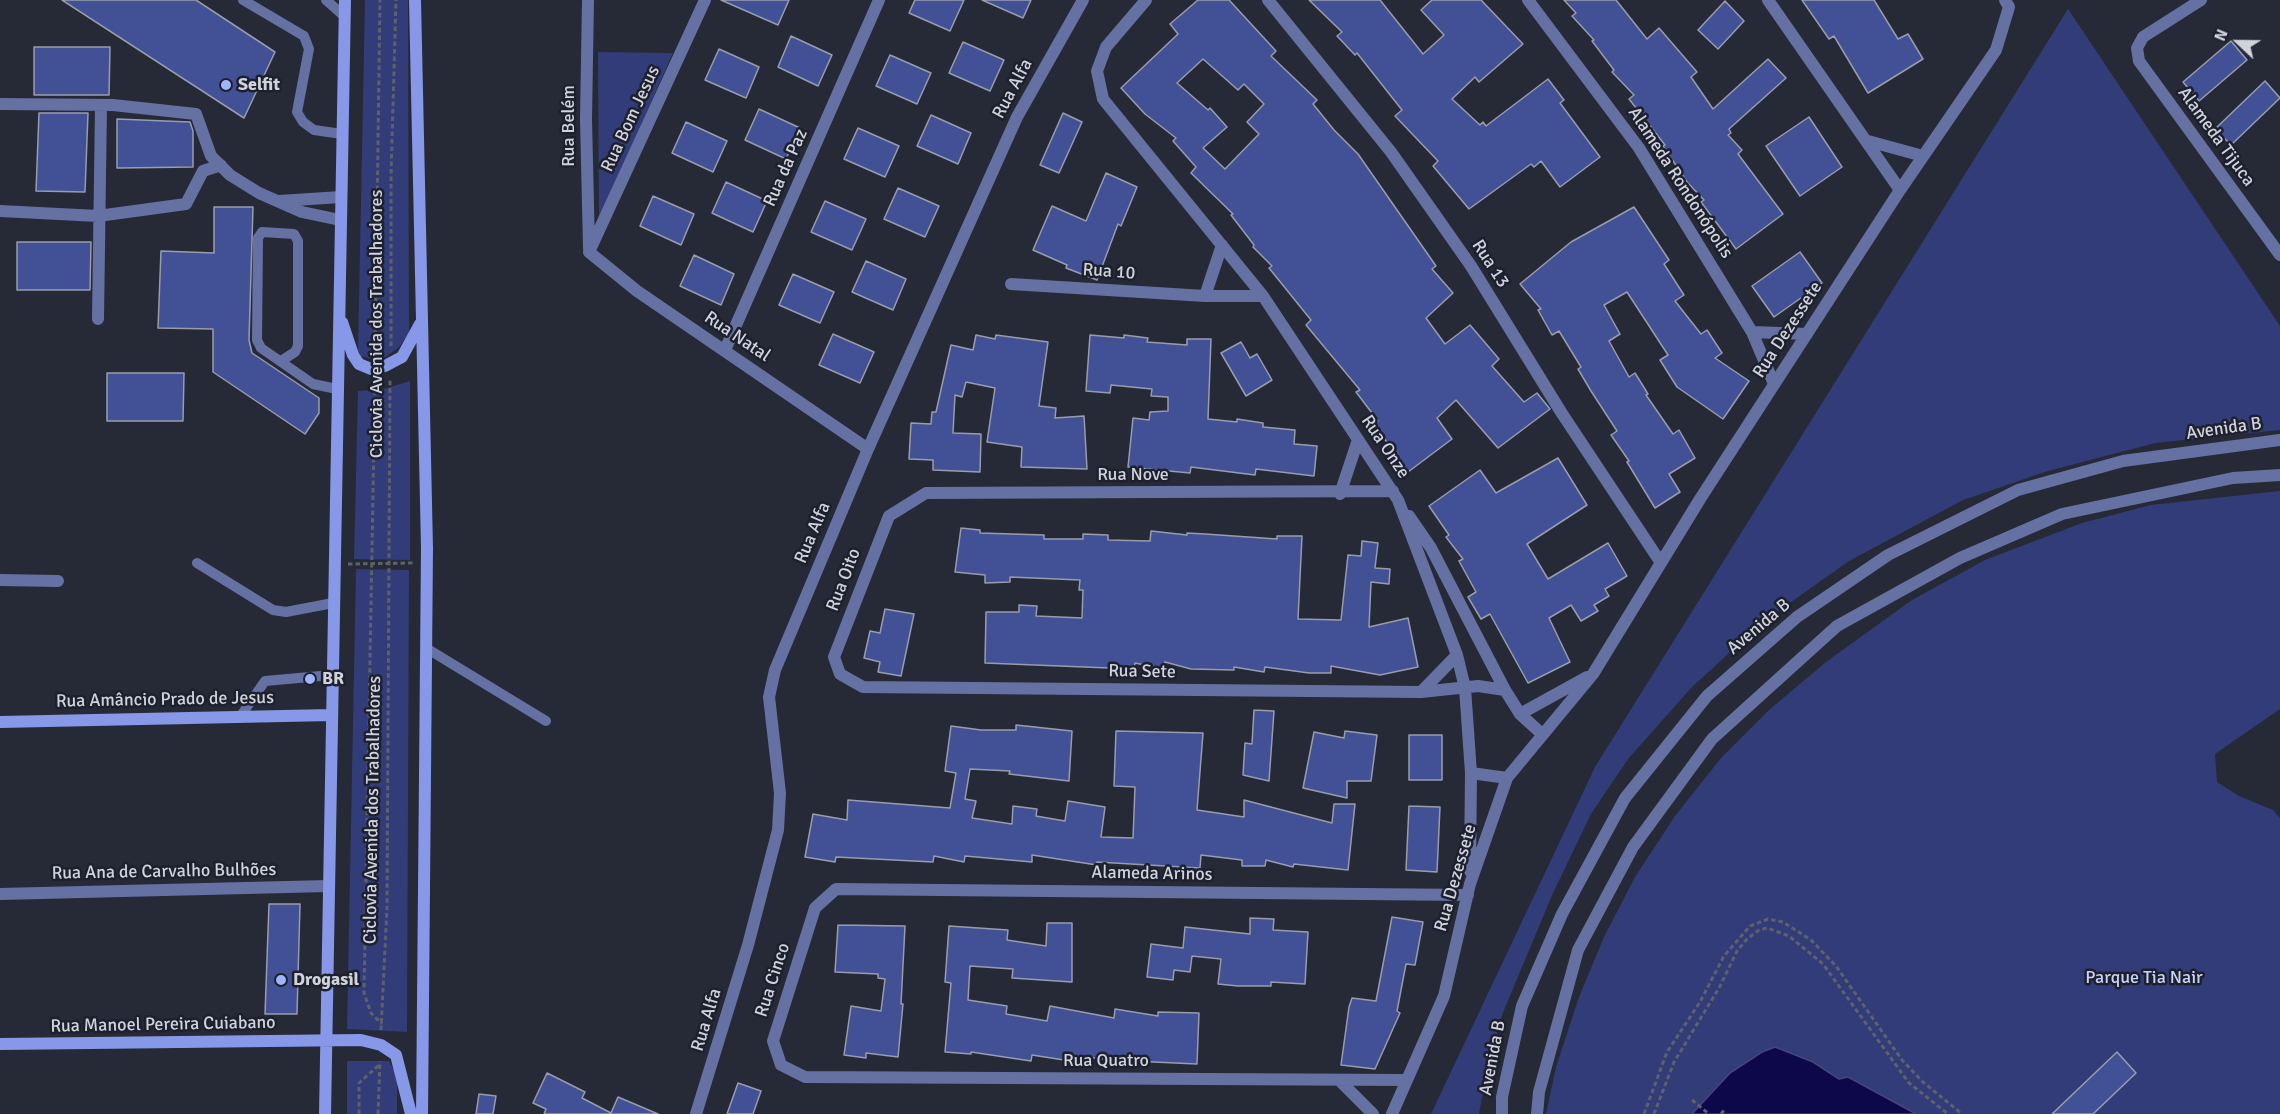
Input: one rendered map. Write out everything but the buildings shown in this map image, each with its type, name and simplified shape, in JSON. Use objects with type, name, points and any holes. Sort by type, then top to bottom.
[{"type":"main road","points":[[325,1114],[345,0]]},
{"type":"main road","points":[[415,0],[427,563],[422,1114]]},
{"type":"main road","points":[[339,313],[353,355],[359,364],[375,369],[391,363],[407,350],[422,320]]},
{"type":"main road","name":"Rua Amâncio Prado de Jesus","points":[[0,722],[331,715]]},
{"type":"main road","name":"Rua Manoel Pereira Cuiabano","points":[[0,1044],[361,1040],[381,1045],[396,1055],[411,1114]]},
{"type":"street","name":"Rua Belém","points":[[588,0],[586,118],[589,252]]},
{"type":"street","name":"Rua Bom Jesus","points":[[589,252],[705,0]]},
{"type":"street","name":"Rua da Paz","points":[[725,350],[879,0]]},
{"type":"street","name":"Rua Alfa","points":[[696,1114],[748,945],[778,830],[780,793],[769,697],[775,670],[868,449],[1017,117],[1083,0]]},
{"type":"street","name":"Rua Onze","points":[[1146,0],[1106,47],[1096,71],[1103,99],[1263,296],[1396,496],[1457,655],[1465,688],[1471,773],[1469,890]]},
{"type":"street","name":"Rua 13","points":[[1268,0],[1391,152],[1465,257],[1561,412],[1661,563]]},
{"type":"street","name":"Alameda Rondonópolis","points":[[1528,0],[1640,148],[1752,332],[1774,384]]},
{"type":"street","points":[[1768,0],[1900,190]]},
{"type":"street","name":"Alameda Tijuca","points":[[2201,0],[2144,37],[2137,48],[2139,61],[2280,255]]},
{"type":"street","name":"Rua Dezessete","points":[[1392,1114],[1444,996],[1469,890],[1507,778],[1593,674],[1774,384],[1900,190],[1996,50],[2007,3]]},
{"type":"street","points":[[0,104],[101,105],[196,114],[211,156],[230,175],[276,201],[302,212],[340,220]]},
{"type":"street","points":[[98,319],[101,105]]},
{"type":"street","points":[[1868,141],[1923,156]]},
{"type":"street","points":[[0,211],[98,216],[186,204],[202,171],[221,165]]},
{"type":"street","points":[[276,201],[341,197]]},
{"type":"street","points":[[1205,296],[1222,245]]},
{"type":"street","name":"Rua Natal","points":[[589,252],[637,291],[868,449]]},
{"type":"street","name":"Rua 10","points":[[1011,284],[1205,296],[1263,296]]},
{"type":"street","points":[[1752,332],[1807,334]]},
{"type":"street","points":[[1340,494],[1358,440]]},
{"type":"street","name":"Avenida B","points":[[1502,1114],[1503,1097],[1522,1006],[1562,914],[1624,798],[1707,696],[1797,617],[1888,555],[2018,490],[2124,461],[2280,440]]},
{"type":"street","points":[[1537,1114],[1539,1092],[1578,950],[1633,847],[1712,739],[1837,626],[1960,558],[2062,514],[2233,478],[2280,475]]},
{"type":"street","name":"Rua Nove","points":[[926,493],[1396,496]]},
{"type":"street","name":"Rua Oito","points":[[863,687],[840,674],[834,657],[889,516],[926,493]]},
{"type":"street","points":[[1396,496],[1431,548],[1504,690],[1520,714],[1542,734]]},
{"type":"street","points":[[0,580],[58,581]]},
{"type":"street","points":[[1421,692],[1457,655]]},
{"type":"street","name":"Rua Dezessete","points":[[1520,714],[1593,674]]},
{"type":"street","name":"Rua Sete","points":[[863,687],[1421,692],[1487,686],[1504,690]]},
{"type":"street","points":[[1471,773],[1507,778]]},
{"type":"street","name":"Rua Ana de Carvalho Bulhões","points":[[0,894],[328,886]]},
{"type":"street","name":"Alameda Arinos","points":[[836,889],[1469,890]]},
{"type":"street","name":"Rua Cinco","points":[[805,1077],[782,1065],[773,1041],[815,908],[836,889]]},
{"type":"street","name":"Rua Quatro","points":[[805,1077],[1406,1080]]},
{"type":"street","points":[[1339,1080],[1373,1114]]},
{"type":"lane","points":[[243,0],[304,36],[309,49],[297,112],[303,122],[314,129],[342,134]]},
{"type":"lane","points":[[326,0],[344,16]]},
{"type":"lane","points":[[281,362],[295,352],[298,346],[298,241],[294,234],[262,232],[258,238],[257,340],[261,348],[281,362],[314,384],[337,389]]},
{"type":"lane","points":[[197,564],[273,610],[286,612],[333,603]]},
{"type":"lane","points":[[426,648],[546,721]]},
{"type":"lane","points":[[240,717],[265,681],[332,675]]},
{"type":"path","name":"Ciclovia Avenida dos Trabalhadores","points":[[380,0],[364,993],[371,1013],[382,1024],[387,908],[391,176],[396,0]]},
{"type":"path","points":[[334,564],[427,563]]},
{"type":"path","points":[[1644,1114],[1667,1052],[1700,1002],[1724,956],[1737,937],[1750,926],[1768,919],[1788,924],[1811,940],[1836,966],[1902,1060],[1923,1082],[1962,1114]]},
{"type":"path","points":[[1654,1114],[1674,1062],[1719,988],[1737,951],[1747,939],[1759,930],[1767,928],[1789,936],[1822,964],[1909,1083],[1948,1114]]},
{"type":"path","points":[[359,1114],[359,1083],[380,1063],[378,1114]]},
{"type":"path","points":[[1692,1100],[1709,1114]]},
{"type":"path","points":[[1721,1114],[1725,1109]]},
{"type":"green space","points":[[365,0],[408,0],[409,334],[398,348],[384,358],[372,359],[361,356],[358,351]]},
{"type":"green space","points":[[2068,9],[2280,326],[2280,430],[2155,443],[2048,471],[1963,500],[1849,561],[1763,622],[1691,688],[1628,759],[1591,814],[1553,893],[1502,1015],[1487,1070],[1479,1114],[1431,1114],[1595,767]]},
{"type":"green space","points":[[598,52],[673,53],[599,219]]},
{"type":"green space","points":[[410,381],[410,560],[354,559],[358,391],[384,389]]},
{"type":"green space","name":"Parque Tia Nair","points":[[2280,491],[2280,709],[2215,754],[2217,782],[2239,796],[2273,810],[2280,818],[2280,1114],[1546,1114],[1556,1067],[1579,997],[1604,937],[1635,877],[1675,816],[1721,758],[1769,710],[1826,662],[1912,600],[1985,560],[2082,523],[2151,505]]},
{"type":"green space","points":[[356,569],[409,570],[407,1032],[347,1029]]},
{"type":"green space","points":[[347,1061],[389,1061],[397,1076],[397,1114],[347,1114]]},
{"type":"shaded area","points":[[1775,1047],[1813,1062],[1839,1079],[1848,1077],[1916,1114],[1692,1114],[1730,1073],[1762,1052]]},
{"type":"place","name":"Selfit","points":[[226,85]]},
{"type":"place","name":"BR","points":[[310,679]]},
{"type":"place","name":"Drogasil","points":[[281,980]]}]
